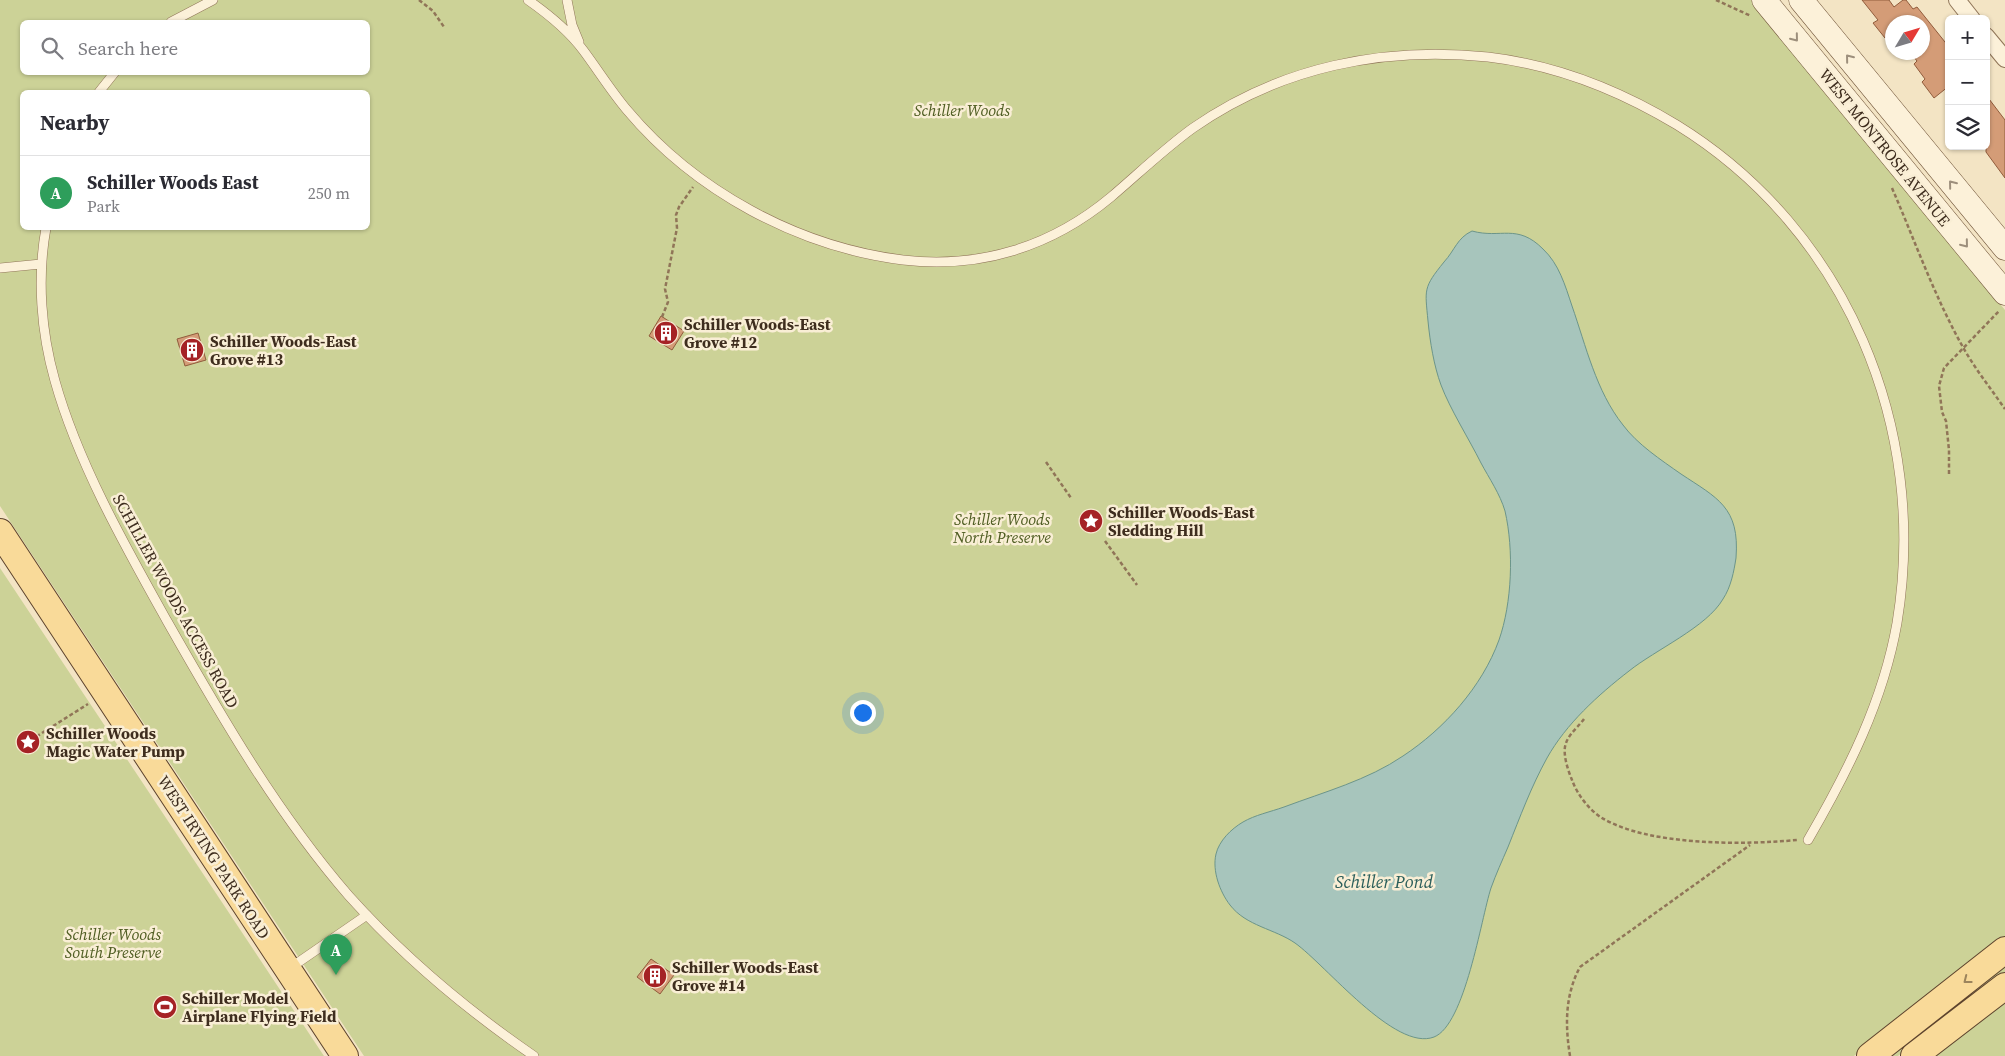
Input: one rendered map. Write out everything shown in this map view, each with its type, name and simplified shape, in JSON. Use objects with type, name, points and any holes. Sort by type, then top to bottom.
[{"type":"main road","name":"WEST MONTROSE AVENUE","points":[[1801,0],[2005,248]]},
{"type":"main road","name":"WEST MONTROSE AVENUE","points":[[1758,8],[2005,293]]},
{"type":"main road","name":"WEST IRVING PARK ROAD","points":[[0,532],[345,1056]]},
{"type":"main road","points":[[1870,1056],[2005,950]]},
{"type":"main road","points":[[1914,1056],[2005,986]]},
{"type":"street","points":[[1956,0],[1969,15]]},
{"type":"street","points":[[1990,41],[2005,59]]},
{"type":"lane","points":[[175,20],[213,0]]},
{"type":"lane","points":[[528,0],[563,28],[581,47],[623,106],[646,132],[700,178],[754,212],[784,227],[814,239],[898,260],[944,262],[990,258],[1011,253],[1055,235],[1107,201],[1168,148],[1216,113],[1286,80],[1310,71],[1347,62],[1398,54],[1465,55],[1520,61],[1565,73],[1597,84],[1632,100],[1662,116],[1712,148],[1744,174],[1780,212],[1812,251],[1853,318],[1869,352],[1881,386],[1899,458],[1903,499],[1904,543],[1900,595],[1892,647],[1867,727],[1840,784],[1808,840]]},
{"type":"lane","points":[[566,0],[572,25],[581,47]]},
{"type":"lane","points":[[100,90],[112,75]]},
{"type":"lane","name":"SCHILLER WOODS ACCESS ROAD","points":[[46,230],[40,287],[48,347],[63,409],[80,452],[125,544],[202,682],[271,792],[307,844],[368,915],[390,938],[454,995],[534,1056]]},
{"type":"lane","points":[[0,268],[41,264]]},
{"type":"lane","points":[[288,970],[368,915]]},
{"type":"path","points":[[419,0],[434,11],[444,26]]},
{"type":"path","points":[[1716,0],[1758,8]]},
{"type":"path","points":[[662,317],[668,302],[665,289],[677,228],[676,215],[679,206],[700,178]]},
{"type":"path","points":[[1889,182],[1938,297],[1963,348],[1977,371],[2005,409]]},
{"type":"path","points":[[1949,474],[1946,421],[1942,412],[1939,386],[1944,368],[2000,312],[2005,293]]},
{"type":"path","points":[[1046,462],[1072,498]]},
{"type":"path","points":[[1105,541],[1137,585]]},
{"type":"path","points":[[31,740],[106,693]]},
{"type":"path","points":[[1584,719],[1565,743],[1566,756],[1574,785],[1591,809],[1602,818],[1642,832],[1670,838],[1751,844],[1808,840]]},
{"type":"path","points":[[1570,1056],[1567,1037],[1568,1002],[1572,982],[1580,967],[1751,844]]},
{"type":"green space","name":"Schiller Woods North Preserve","points":[[0,0],[1751,0],[2005,310],[2005,937],[1854,1056],[364,1056],[0,506]]},
{"type":"green space","name":"Schiller Woods South Preserve","points":[[0,568],[324,1056],[0,1056]]},
{"type":"green space","points":[[2005,964],[2005,973],[1898,1056],[1886,1056]]},
{"type":"green space","points":[[2005,999],[2005,1056],[1930,1056]]},
{"type":"water","name":"Schiller Pond","points":[[1472,231],[1525,236],[1534,241],[1549,255],[1564,283],[1593,368],[1614,412],[1623,425],[1642,445],[1705,490],[1723,506],[1730,515],[1734,527],[1736,558],[1728,589],[1715,609],[1693,629],[1640,663],[1606,690],[1573,722],[1555,745],[1531,791],[1493,883],[1470,970],[1455,1013],[1445,1028],[1434,1037],[1418,1038],[1400,1032],[1381,1020],[1295,943],[1252,923],[1237,912],[1226,900],[1220,888],[1215,861],[1216,854],[1223,840],[1234,828],[1243,822],[1361,779],[1403,756],[1418,745],[1460,706],[1483,674],[1499,640],[1507,610],[1510,576],[1510,542],[1505,511],[1497,492],[1454,414],[1441,385],[1431,345],[1426,302],[1427,289],[1432,278],[1459,241]]},
{"type":"building","points":[[1862,0],[1889,0],[1894,7],[1903,0],[1906,0],[1913,9],[1917,7],[1923,15],[1885,15],[1885,38],[1873,23],[1878,20]]},
{"type":"building","points":[[1930,23],[1945,42],[1945,89],[1934,98],[1922,82],[1925,79],[1914,64],[1917,61],[1930,60]]},
{"type":"building","points":[[1990,100],[2005,120],[2005,178],[1986,150],[1990,150]]},
{"type":"building","name":"Schiller Woods-East Grove #12","points":[[661,316],[684,331],[672,350],[649,336]]},
{"type":"building","name":"Schiller Woods-East Grove #13","points":[[198,333],[206,360],[185,366],[177,339]]},
{"type":"building","name":"Schiller Woods-East Grove #14","points":[[651,959],[674,975],[660,994],[637,977]]},
{"type":"place","name":"Schiller Woods-East Grove #12","points":[[666,333]]},
{"type":"place","name":"Schiller Woods-East Grove #13","points":[[192,350]]},
{"type":"place","name":"Schiller Woods-East Sledding Hill","points":[[1091,521]]},
{"type":"place","name":"Schiller Woods Magic Water Pump","points":[[28,742]]},
{"type":"place","name":"Schiller Woods East","points":[[336,975]]},
{"type":"place","name":"Schiller Woods-East Grove #14","points":[[655,976]]},
{"type":"place","name":"Schiller Model Airplane Flying Field","points":[[165,1007]]},
{"type":"park label","name":"Schiller Woods","points":[[962,110]]}]
